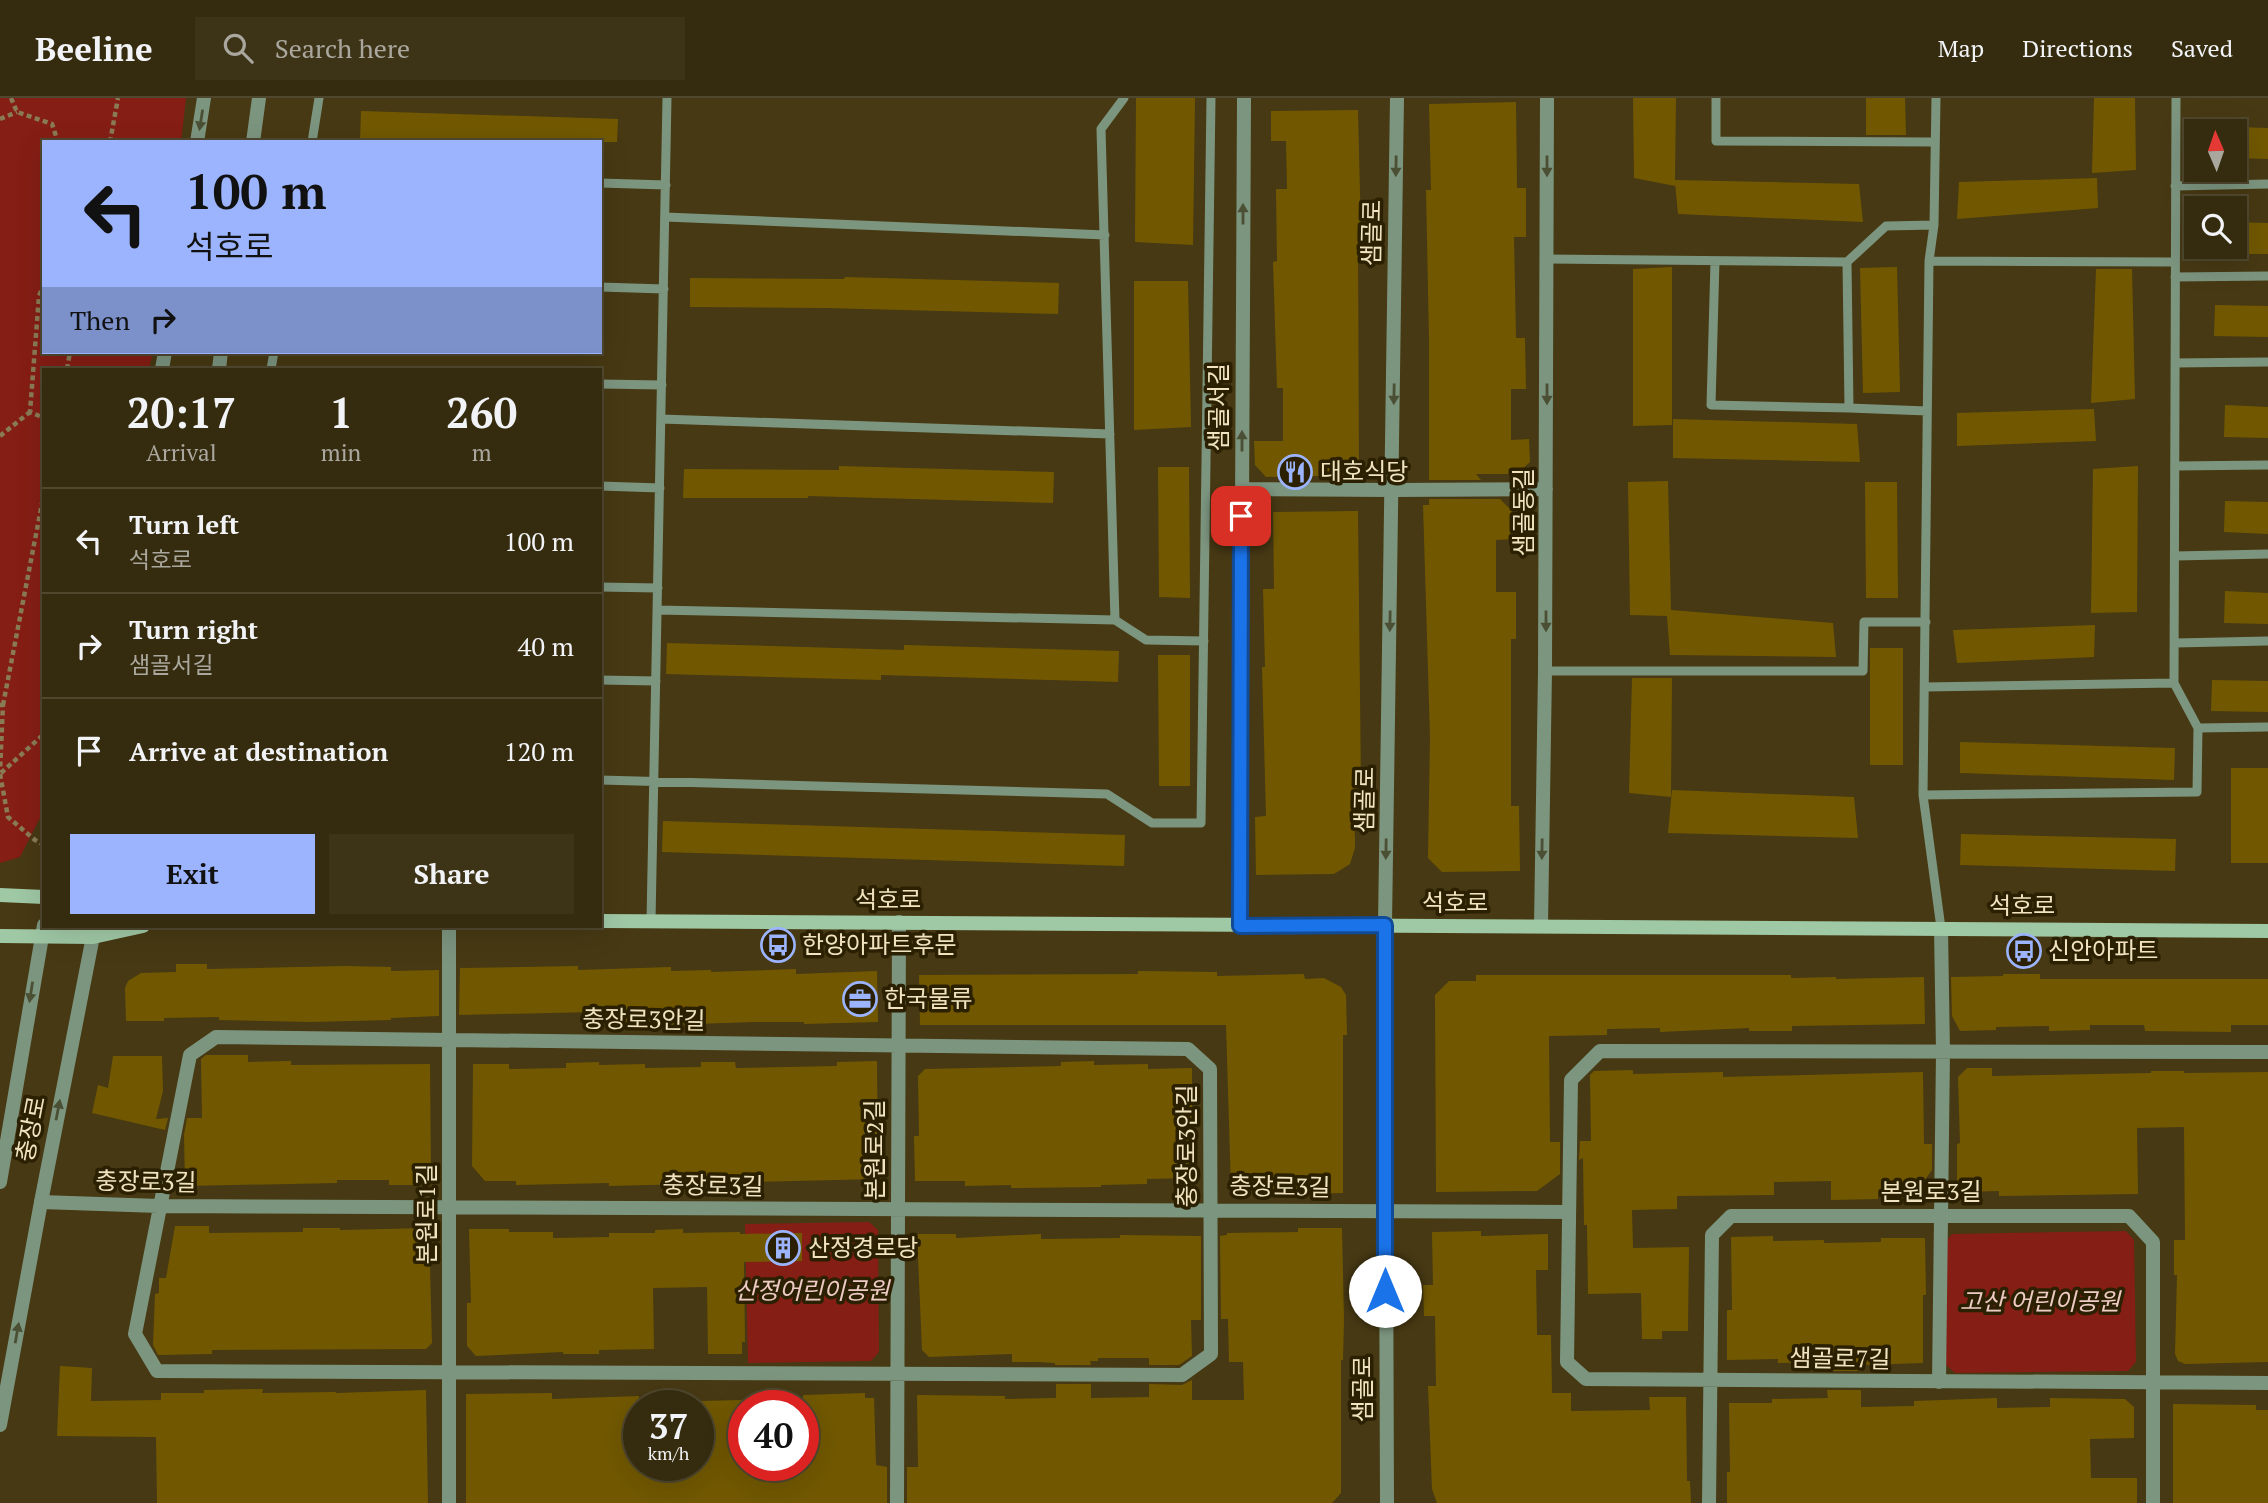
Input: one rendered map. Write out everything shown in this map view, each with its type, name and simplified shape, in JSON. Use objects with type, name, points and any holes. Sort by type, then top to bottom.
[{"type":"main road","points":[[0,895],[42,897]]},
{"type":"main road","name":"석호로","points":[[602,921],[2268,931]]},
{"type":"main road","points":[[4,936],[42,931],[123,928]]},
{"type":"street","points":[[197,140],[204,98]]},
{"type":"street","points":[[253,140],[259,98]]},
{"type":"street","name":"샘골서길","points":[[1240,926],[1244,98]]},
{"type":"street","name":"샘골로","points":[[1387,1503],[1385,925],[1397,98]]},
{"type":"street","name":"샘골동길","points":[[1541,926],[1545,671],[1547,98]]},
{"type":"street","points":[[1241,489],[1546,489]]},
{"type":"street","name":"본원로2길","points":[[897,1503],[897,1046],[900,922]]},
{"type":"street","name":"본원로1길","points":[[449,928],[449,1503]]},
{"type":"street","points":[[1939,1382],[1943,1052],[1941,929]]},
{"type":"street","name":"충장로","points":[[0,1182],[42,931]]},
{"type":"street","name":"충장로","points":[[0,1424],[94,931]]},
{"type":"street","name":"충장로3안길","points":[[216,1037],[448,1040],[1188,1049],[1209,1069],[1211,1354],[1182,1375],[157,1371],[135,1334],[190,1055],[216,1037]]},
{"type":"street","name":"샘골로7길","points":[[2268,1052],[1600,1051],[1571,1080],[1567,1362],[1586,1379],[2268,1383]]},
{"type":"street","name":"충장로3길","points":[[41,1202],[159,1206],[1385,1211]]},
{"type":"street","points":[[1385,1211],[1568,1212]]},
{"type":"street","name":"본원로3길","points":[[1709,1503],[1712,1235],[1731,1216],[1942,1215],[2129,1216],[2153,1242],[2153,1503]]},
{"type":"lane","points":[[312,140],[320,98]]},
{"type":"lane","points":[[651,921],[667,98]]},
{"type":"lane","points":[[1115,620],[1101,129],[1124,98]]},
{"type":"lane","points":[[602,780],[1107,794],[1152,822],[1201,823],[1211,98]]},
{"type":"lane","points":[[1716,98],[1716,141],[1935,142]]},
{"type":"lane","points":[[1936,98],[1934,225],[1929,261],[1923,795],[1941,929]]},
{"type":"lane","points":[[1923,795],[2197,792],[2198,728],[2174,683],[2176,98]]},
{"type":"lane","points":[[602,183],[666,186]]},
{"type":"lane","points":[[2175,186],[2268,184]]},
{"type":"lane","points":[[665,217],[1105,235]]},
{"type":"lane","points":[[1547,259],[1847,262],[1886,226],[1934,225]]},
{"type":"lane","points":[[1715,261],[1711,405],[1927,411]]},
{"type":"lane","points":[[1929,261],[2175,262]]},
{"type":"lane","points":[[1847,262],[1849,408]]},
{"type":"lane","points":[[2175,277],[2268,275]]},
{"type":"lane","points":[[602,287],[664,289]]},
{"type":"lane","points":[[2175,363],[2268,362]]},
{"type":"lane","points":[[602,384],[662,385]]},
{"type":"lane","points":[[661,419],[1110,434]]},
{"type":"lane","points":[[2175,466],[2268,465]]},
{"type":"lane","points":[[602,486],[660,488]]},
{"type":"lane","points":[[2175,556],[2268,554]]},
{"type":"lane","points":[[602,587],[658,588]]},
{"type":"lane","points":[[657,610],[1115,620],[1146,639],[1204,641]]},
{"type":"lane","points":[[1545,671],[1863,671],[1864,622],[1926,622]]},
{"type":"lane","points":[[2175,643],[2268,641]]},
{"type":"lane","points":[[602,680],[656,681]]},
{"type":"lane","points":[[1925,687],[2174,683]]},
{"type":"lane","points":[[2198,728],[2268,727]]},
{"type":"path","points":[[11,98],[17,112]]},
{"type":"path","points":[[110,140],[118,98]]},
{"type":"path","points":[[0,119],[17,112],[52,124],[57,140]]},
{"type":"path","points":[[0,436],[30,412],[39,296],[42,288]]},
{"type":"path","points":[[30,412],[42,417]]},
{"type":"path","points":[[42,502],[2,705],[0,773],[8,817],[42,844]]},
{"type":"path","points":[[0,773],[42,736]]},
{"type":"green space","points":[[0,98],[186,98],[181,140],[42,140],[42,354],[153,354],[149,368],[42,368],[42,814],[20,857],[0,863]]},
{"type":"green space","name":"산정어린이공원","points":[[869,1222],[878,1230],[879,1352],[871,1361],[748,1363],[745,1224]]},
{"type":"green space","name":"고산 어린이공원","points":[[2126,1231],[2134,1240],[2136,1362],[2128,1371],[1955,1373],[1946,1365],[1944,1243],[1952,1234]]},
{"type":"building","points":[[1136,98],[1195,98],[1193,245],[1135,242]]},
{"type":"building","points":[[1633,98],[1676,98],[1675,180],[1859,184],[1863,222],[1678,214],[1675,183],[1675,186],[1634,178]]},
{"type":"building","points":[[1866,98],[1905,98],[1906,135],[1866,135]]},
{"type":"building","points":[[2094,98],[2135,98],[2136,170],[2092,173]]},
{"type":"building","points":[[1516,102],[1517,188],[1526,188],[1526,237],[1514,237],[1516,338],[1525,338],[1526,389],[1511,389],[1511,440],[1529,439],[1530,462],[1517,474],[1476,474],[1481,480],[1429,480],[1426,190],[1431,190],[1429,104]]},
{"type":"building","points":[[1358,110],[1361,234],[1358,234],[1359,475],[1266,477],[1255,465],[1254,441],[1283,441],[1283,388],[1277,388],[1273,262],[1277,261],[1276,189],[1287,189],[1286,141],[1271,141],[1271,111]]},
{"type":"building","points":[[361,111],[618,119],[617,142],[360,140]]},
{"type":"building","points":[[2247,127],[2268,128],[2268,159],[2247,158]]},
{"type":"building","points":[[2097,178],[2098,208],[1957,219],[1959,182]]},
{"type":"building","points":[[2247,222],[2268,223],[2268,254],[2247,254]]},
{"type":"building","points":[[1672,267],[1672,425],[1633,426],[1633,269]]},
{"type":"building","points":[[1897,267],[1900,392],[1863,393],[1860,268]]},
{"type":"building","points":[[2096,269],[2132,269],[2135,399],[2091,403]]},
{"type":"building","points":[[845,277],[1059,283],[1058,314],[690,307],[690,278]]},
{"type":"building","points":[[1134,281],[1188,281],[1191,427],[1134,430]]},
{"type":"building","points":[[2215,305],[2268,306],[2268,337],[2214,336]]},
{"type":"building","points":[[2225,405],[2268,407],[2268,438],[2224,437]]},
{"type":"building","points":[[2094,409],[2096,441],[1957,446],[1957,413]]},
{"type":"building","points":[[1673,419],[1857,424],[1860,462],[1673,458]]},
{"type":"building","points":[[839,466],[1054,472],[1053,503],[808,496],[683,498],[684,469],[839,470]]},
{"type":"building","points":[[2138,466],[2137,612],[2091,613],[2093,469]]},
{"type":"building","points":[[1158,467],[1189,467],[1190,598],[1159,597]]},
{"type":"building","points":[[1668,481],[1671,610],[1833,623],[1836,657],[1670,655],[1667,616],[1630,615],[1628,482]]},
{"type":"building","points":[[1865,482],[1897,482],[1898,598],[1866,598]]},
{"type":"building","points":[[1429,499],[1500,499],[1515,514],[1516,539],[1496,540],[1496,592],[1516,592],[1516,639],[1511,639],[1511,806],[1519,806],[1520,871],[1442,872],[1428,858],[1430,737],[1423,505],[1429,505]]},
{"type":"building","points":[[2225,501],[2268,502],[2268,534],[2224,532]]},
{"type":"building","points":[[1358,511],[1361,788],[1354,789],[1355,848],[1350,864],[1334,874],[1256,875],[1255,817],[1266,816],[1263,589],[1274,589],[1273,512]]},
{"type":"building","points":[[2225,591],[2268,593],[2268,624],[2224,623]]},
{"type":"building","points":[[2095,625],[2094,657],[1957,663],[1953,630]]},
{"type":"building","points":[[667,643],[904,650],[904,645],[1119,651],[1118,682],[881,675],[881,680],[666,674]]},
{"type":"building","points":[[1870,648],[1903,648],[1903,765],[1870,765]]},
{"type":"building","points":[[1158,655],[1190,655],[1190,786],[1159,786]]},
{"type":"building","points":[[1632,678],[1672,678],[1671,797],[1629,793]]},
{"type":"building","points":[[2212,680],[2268,681],[2268,712],[2211,711]]},
{"type":"building","points":[[1960,742],[2175,748],[2174,780],[1960,773]]},
{"type":"building","points":[[2231,768],[2268,768],[2268,863],[2231,863]]},
{"type":"building","points":[[1672,790],[1854,797],[1858,838],[1668,833]]},
{"type":"building","points":[[663,821],[1125,835],[1124,866],[662,852]]},
{"type":"building","points":[[1961,834],[2176,839],[2175,871],[1960,865]]},
{"type":"building","points":[[176,964],[207,964],[207,969],[345,966],[391,967],[391,971],[439,970],[439,1016],[310,1022],[219,1020],[219,1017],[126,1021],[125,988],[128,981],[141,973],[176,972]]},
{"type":"building","points":[[578,966],[578,970],[671,967],[671,971],[711,972],[796,969],[796,974],[877,971],[878,1022],[634,1026],[634,1023],[593,1023],[593,1012],[459,1015],[460,968]]},
{"type":"building","points":[[1138,971],[1217,972],[1217,976],[1304,974],[1305,979],[1324,978],[1341,987],[1346,995],[1347,1035],[1343,1035],[1343,1193],[1297,1194],[1296,1189],[1231,1189],[1226,1025],[920,1025],[919,975],[1138,974]]},
{"type":"building","points":[[2040,974],[2040,979],[2268,979],[2268,1025],[2231,1025],[2231,1032],[2145,1031],[2144,1025],[2090,1025],[2090,1030],[2049,1031],[2049,1026],[1960,1031],[1952,1016],[1951,977]]},
{"type":"building","points":[[1476,975],[1791,975],[1791,978],[1836,979],[1924,977],[1925,1024],[1792,1026],[1792,1031],[1749,1031],[1749,1028],[1660,1032],[1660,1028],[1607,1029],[1607,1035],[1549,1036],[1550,1142],[1560,1142],[1560,1174],[1537,1191],[1436,1192],[1435,995],[1449,981],[1476,981]]},
{"type":"building","points":[[206,1055],[248,1055],[248,1062],[291,1061],[291,1065],[430,1064],[429,1182],[422,1185],[389,1185],[389,1180],[337,1180],[337,1183],[185,1186],[184,1135],[187,1118],[202,1118],[201,1059]]},
{"type":"building","points":[[113,1056],[162,1056],[163,1091],[156,1119],[168,1118],[165,1130],[92,1113],[98,1085],[108,1088]]},
{"type":"building","points":[[877,1061],[878,1179],[752,1182],[697,1180],[697,1184],[609,1186],[609,1183],[516,1185],[516,1181],[485,1181],[472,1166],[473,1064],[509,1064],[509,1069],[566,1068],[566,1063],[599,1062],[599,1065],[645,1064],[645,1068],[701,1067],[701,1062],[735,1062],[736,1068],[837,1066],[837,1062]]},
{"type":"building","points":[[1094,1061],[1094,1065],[1148,1064],[1148,1069],[1192,1068],[1192,1178],[1147,1179],[1147,1184],[1101,1187],[1011,1188],[1011,1185],[965,1186],[965,1181],[915,1181],[914,1136],[919,1136],[918,1076],[925,1069],[1061,1066],[1061,1062]]},
{"type":"building","points":[[1967,1068],[1992,1068],[1992,1076],[2151,1071],[2268,1072],[2268,1362],[2185,1364],[2178,1361],[2175,1354],[2177,1275],[2174,1275],[2174,1240],[2185,1240],[2184,1127],[2137,1128],[2138,1194],[1999,1196],[1999,1191],[1962,1192],[1957,1186],[1957,1144],[1960,1143],[1958,1077]]},
{"type":"building","points":[[1633,1070],[1633,1074],[1723,1072],[1723,1077],[1923,1072],[1924,1144],[1932,1144],[1932,1170],[1914,1195],[1878,1195],[1878,1199],[1831,1200],[1831,1181],[1774,1182],[1774,1195],[1677,1196],[1677,1209],[1632,1210],[1633,1248],[1689,1247],[1688,1331],[1662,1331],[1662,1339],[1642,1339],[1641,1293],[1588,1294],[1583,1158],[1579,1160],[1580,1141],[1591,1141],[1590,1075],[1594,1071]]},
{"type":"building","points":[[175,1226],[209,1226],[209,1233],[303,1232],[303,1228],[429,1228],[432,1343],[426,1349],[212,1350],[212,1354],[158,1355],[153,1345],[155,1294],[159,1293],[159,1278],[166,1278]]},
{"type":"building","points":[[1298,1228],[1342,1228],[1344,1319],[1341,1360],[1341,1493],[1332,1503],[907,1503],[907,1467],[918,1467],[917,1395],[1005,1396],[1005,1399],[1056,1398],[1056,1384],[1091,1384],[1091,1398],[1149,1397],[1149,1384],[1182,1385],[1192,1380],[1192,1400],[1244,1400],[1243,1362],[1229,1362],[1228,1319],[1221,1319],[1220,1236],[1227,1233],[1298,1232]]},
{"type":"building","points":[[469,1229],[553,1232],[553,1238],[609,1237],[609,1233],[655,1233],[655,1230],[683,1229],[683,1233],[802,1233],[802,1261],[744,1262],[745,1342],[742,1342],[742,1354],[708,1354],[707,1287],[653,1288],[654,1349],[599,1350],[599,1354],[563,1352],[476,1356],[467,1346],[467,1303],[471,1303]]},
{"type":"building","points":[[1481,1231],[1481,1236],[1548,1234],[1548,1270],[1536,1270],[1537,1335],[1551,1335],[1552,1393],[1571,1393],[1571,1411],[1650,1410],[1649,1397],[1686,1397],[1687,1481],[1690,1481],[1691,1503],[1437,1503],[1432,1489],[1428,1386],[1436,1386],[1435,1316],[1424,1316],[1423,1285],[1433,1285],[1432,1232]]},
{"type":"building","points":[[917,1234],[956,1234],[956,1238],[1041,1234],[1041,1239],[1120,1238],[1120,1235],[1201,1236],[1201,1320],[1191,1320],[1192,1356],[1179,1365],[1149,1365],[1149,1358],[1098,1358],[1098,1361],[1090,1361],[1091,1365],[1055,1365],[1012,1362],[1012,1354],[929,1357],[922,1350]]},
{"type":"building","points":[[1773,1236],[1773,1241],[1824,1240],[1824,1243],[1881,1242],[1881,1238],[1925,1238],[1923,1363],[1861,1365],[1861,1371],[1827,1371],[1827,1362],[1727,1360],[1727,1310],[1732,1310],[1731,1237]]},
{"type":"building","points":[[60,1366],[92,1368],[91,1401],[161,1400],[161,1393],[204,1393],[204,1390],[263,1389],[262,1393],[336,1393],[426,1390],[428,1503],[157,1503],[156,1437],[57,1436]]},
{"type":"building","points":[[1827,1390],[1861,1390],[1861,1407],[1914,1406],[1914,1401],[1997,1398],[1997,1408],[2050,1407],[2050,1398],[2125,1399],[2134,1407],[2134,1438],[2090,1439],[2091,1478],[2137,1478],[2137,1503],[1727,1503],[1727,1472],[1730,1472],[1729,1403],[1772,1403],[1772,1399],[1828,1398]]},
{"type":"building","points":[[552,1393],[552,1399],[623,1397],[623,1481],[714,1481],[714,1401],[728,1400],[728,1481],[819,1481],[819,1394],[865,1393],[865,1398],[874,1398],[876,1465],[887,1467],[887,1503],[466,1503],[466,1394]]},
{"type":"building","points":[[2173,1404],[2256,1405],[2256,1410],[2268,1410],[2268,1503],[2173,1503]]},
{"type":"place","name":"대호식당","points":[[1295,472]]},
{"type":"place","name":"한양아파트후문","points":[[778,945]]},
{"type":"place","name":"신안아파트","points":[[2024,951]]},
{"type":"place","name":"한국물류","points":[[860,999]]},
{"type":"place","name":"산정경로당","points":[[783,1248]]},
{"type":"route","points":[[1241,516],[1240,926],[1385,925],[1385,1291]]}]
